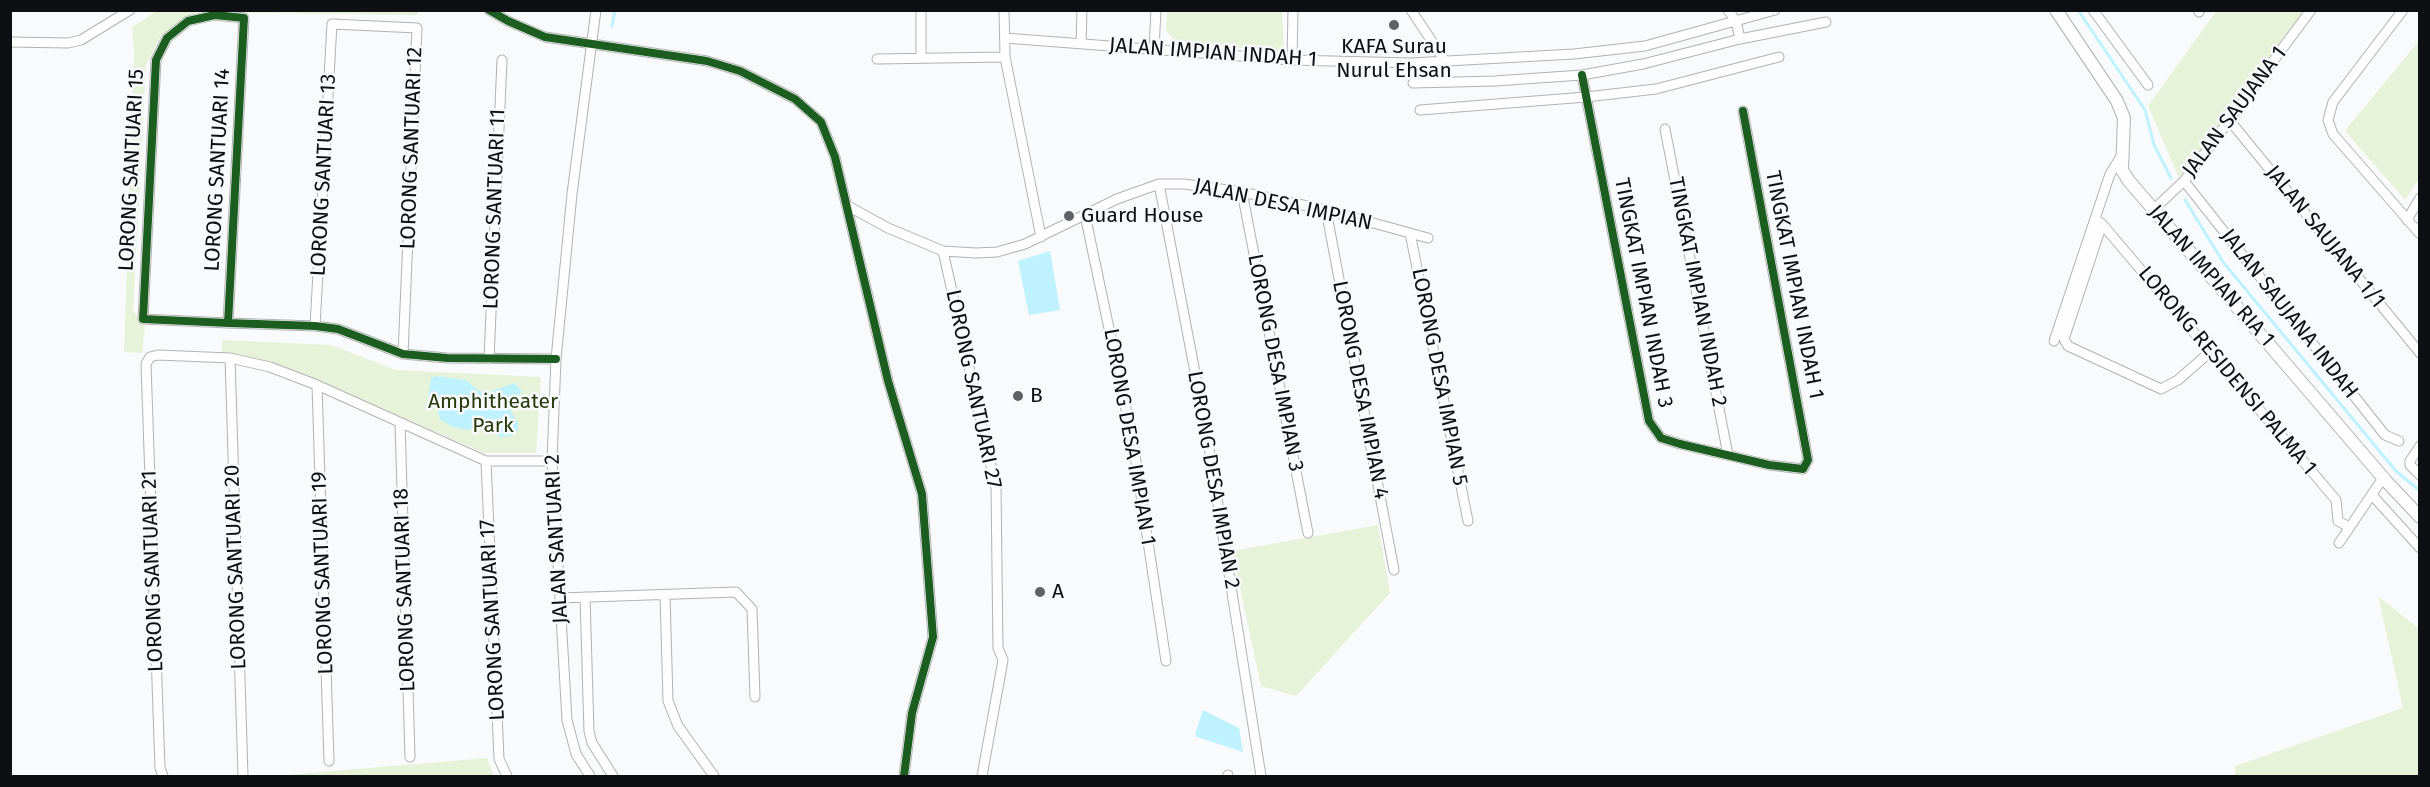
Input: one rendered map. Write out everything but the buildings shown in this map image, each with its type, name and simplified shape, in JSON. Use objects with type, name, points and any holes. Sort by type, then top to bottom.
[{"type":"street","points":[[10,42],[68,43],[93,35],[130,10]]},
{"type":"street","points":[[489,10],[508,21],[545,36],[707,61],[740,71],[795,99],[821,122],[835,157],[888,381],[922,494],[933,637],[912,713],[904,777]]},
{"type":"street","name":"JALAN SANTUARI 2","points":[[590,777],[576,753],[567,720],[552,461],[556,359],[572,194],[596,10]]},
{"type":"street","points":[[921,10],[921,58]]},
{"type":"street","points":[[1004,10],[1005,57],[1041,237]]},
{"type":"street","points":[[1081,44],[1082,10]]},
{"type":"street","points":[[1154,49],[1156,10]]},
{"type":"street","points":[[1292,60],[1293,10]]},
{"type":"street","points":[[1411,10],[1445,61]]},
{"type":"street","points":[[1728,10],[1736,21],[1740,39]]},
{"type":"street","name":"JALAN IMPIAN INDAH 1","points":[[1005,38],[1292,60],[1411,63],[1574,54],[1645,46],[1775,10]]},
{"type":"street","name":"JALAN IMPIAN RIA 1","points":[[2056,10],[2117,101],[2124,118],[2122,170],[2383,478],[2420,517]]},
{"type":"street","points":[[2093,10],[2148,86]]},
{"type":"street","name":"JALAN SAUJANA 1","points":[[2154,209],[2184,181],[2311,10]]},
{"type":"street","points":[[2403,10],[2332,102],[2328,120],[2333,134],[2420,234]]},
{"type":"street","name":"LORONG SANTUARI 15","points":[[228,323],[143,319],[156,60],[167,38],[188,21],[216,15],[244,18]]},
{"type":"street","name":"LORONG SANTUARI 14","points":[[228,323],[244,18]]},
{"type":"street","points":[[1413,83],[1495,81],[1582,75],[1643,64],[1740,39],[1826,22]]},
{"type":"street","name":"LORONG SANTUARI 13","points":[[315,326],[332,24]]},
{"type":"street","name":"LORONG SANTUARI 12","points":[[332,24],[417,28],[403,354]]},
{"type":"street","points":[[877,59],[1005,57]]},
{"type":"street","points":[[1420,110],[1656,89],[1779,57]]},
{"type":"street","name":"LORONG SANTUARI 11","points":[[489,359],[502,60]]},
{"type":"street","name":"TINGKAT IMPIAN INDAH 3","points":[[1582,75],[1649,421],[1661,438],[1769,465],[1803,469],[1806,465]]},
{"type":"street","name":"TINGKAT IMPIAN INDAH 1","points":[[1743,111],[1808,459],[1806,465]]},
{"type":"street","name":"JALAN SAUJANA 1/1","points":[[2230,122],[2419,350]]},
{"type":"street","name":"TINGKAT IMPIAN INDAH 2","points":[[1665,129],[1728,455]]},
{"type":"street","points":[[2122,155],[2110,174],[2099,221],[2064,339],[2068,345],[2161,389],[2178,380],[2210,352]]},
{"type":"street","name":"JALAN SAUJANA INDAH","points":[[2184,181],[2385,435],[2399,441]]},
{"type":"street","name":"JALAN DESA IMPIAN","points":[[943,251],[997,252],[1041,237],[1117,199],[1159,184],[1184,184],[1242,192],[1326,210],[1428,238]]},
{"type":"street","name":"LORONG DESA IMPIAN 2","points":[[1159,184],[1207,435],[1261,777]]},
{"type":"street","name":"LORONG DESA IMPIAN 3","points":[[1242,192],[1308,533]]},
{"type":"street","points":[[2407,220],[2420,198]]},
{"type":"street","points":[[848,206],[888,228],[943,251]]},
{"type":"street","name":"LORONG DESA IMPIAN 4","points":[[1326,210],[1394,570]]},
{"type":"street","name":"LORONG DESA IMPIAN 1","points":[[1085,215],[1133,442],[1166,661]]},
{"type":"street","points":[[2054,341],[2099,221]]},
{"type":"street","name":"LORONG RESIDENSI PALMA 1","points":[[2099,221],[2336,500],[2338,520],[2349,527]]},
{"type":"street","name":"LORONG DESA IMPIAN 5","points":[[1410,233],[1468,521]]},
{"type":"street","name":"LORONG SANTUARI 27","points":[[943,251],[996,488],[998,648],[1003,660],[982,777]]},
{"type":"street","points":[[228,323],[338,329],[403,354],[447,358],[556,359]]},
{"type":"street","name":"LORONG SANTUARI 21","points":[[163,777],[160,768],[146,364],[150,357],[158,354],[230,358]]},
{"type":"street","points":[[230,358],[270,367],[317,385],[486,461],[552,461]]},
{"type":"street","name":"LORONG SANTUARI 20","points":[[230,358],[243,777]]},
{"type":"street","name":"LORONG SANTUARI 19","points":[[317,385],[328,761]]},
{"type":"street","name":"LORONG SANTUARI 18","points":[[400,423],[410,757]]},
{"type":"street","points":[[2420,446],[2412,457],[2410,465],[2420,475]]},
{"type":"street","name":"LORONG SANTUARI 17","points":[[486,461],[499,759],[507,777]]},
{"type":"street","points":[[2338,543],[2383,478]]},
{"type":"street","points":[[2372,495],[2420,548]]},
{"type":"street","points":[[560,598],[736,592],[752,609],[755,697]]},
{"type":"street","points":[[665,595],[668,701],[678,726],[714,777]]},
{"type":"street","points":[[585,597],[589,731],[592,743],[613,777]]},
{"type":"green space","points":[[2217,10],[2305,11],[2179,178],[2148,106]]},
{"type":"green space","points":[[157,11],[418,11],[418,15],[197,12],[161,35],[146,65],[133,311],[145,325],[142,353],[124,352],[134,52],[132,27]]},
{"type":"green space","points":[[1167,11],[1282,11],[1284,46],[1277,52],[1174,40],[1166,30]]},
{"type":"green space","points":[[2418,42],[2419,179],[2405,200],[2345,131]]},
{"type":"green space","name":"Amphitheater Park","points":[[222,340],[331,345],[396,370],[541,377],[536,453],[484,453],[307,376],[222,353]]},
{"type":"green space","points":[[1378,525],[1390,593],[1296,696],[1261,686],[1232,551]]},
{"type":"green space","points":[[2378,596],[2419,629],[2419,776],[2235,776],[2235,766],[2403,708]]},
{"type":"green space","points":[[487,758],[494,776],[273,776]]},
{"type":"water","points":[[1050,251],[1060,310],[1029,315],[1018,261]]},
{"type":"water","points":[[435,376],[466,380],[479,391],[490,392],[514,383],[522,391],[511,407],[511,412],[518,422],[518,430],[511,436],[500,437],[482,426],[467,430],[453,427],[440,419],[437,409],[428,399],[431,379]]},
{"type":"water","points":[[1203,710],[1239,728],[1243,752],[1197,737],[1195,734]]},
{"type":"waterway","points":[[612,26],[615,10]]},
{"type":"waterway","points":[[2078,10],[2145,110],[2154,145],[2171,178]]},
{"type":"waterway","points":[[2185,200],[2223,262],[2396,471],[2420,491]]},
{"type":"cycle path","points":[[489,10],[545,37],[707,61],[740,71],[795,99],[821,122],[835,157],[888,381],[922,494],[933,637],[912,713],[904,776]]},
{"type":"cycle path","points":[[228,323],[244,18],[215,15],[188,21],[167,38],[156,60],[143,319],[228,323],[315,326],[338,329],[403,354],[447,358],[556,359]]},
{"type":"cycle path","points":[[1582,75],[1649,421],[1661,438],[1680,444],[1769,465],[1803,469],[1808,460],[1743,111]]},
{"type":"place","name":"KAFA Surau Nurul Ehsan","points":[[1394,25]]},
{"type":"place","name":"Guard House","points":[[1069,216]]},
{"type":"place","name":"B","points":[[1018,396]]},
{"type":"place","name":"A","points":[[1040,592]]}]
